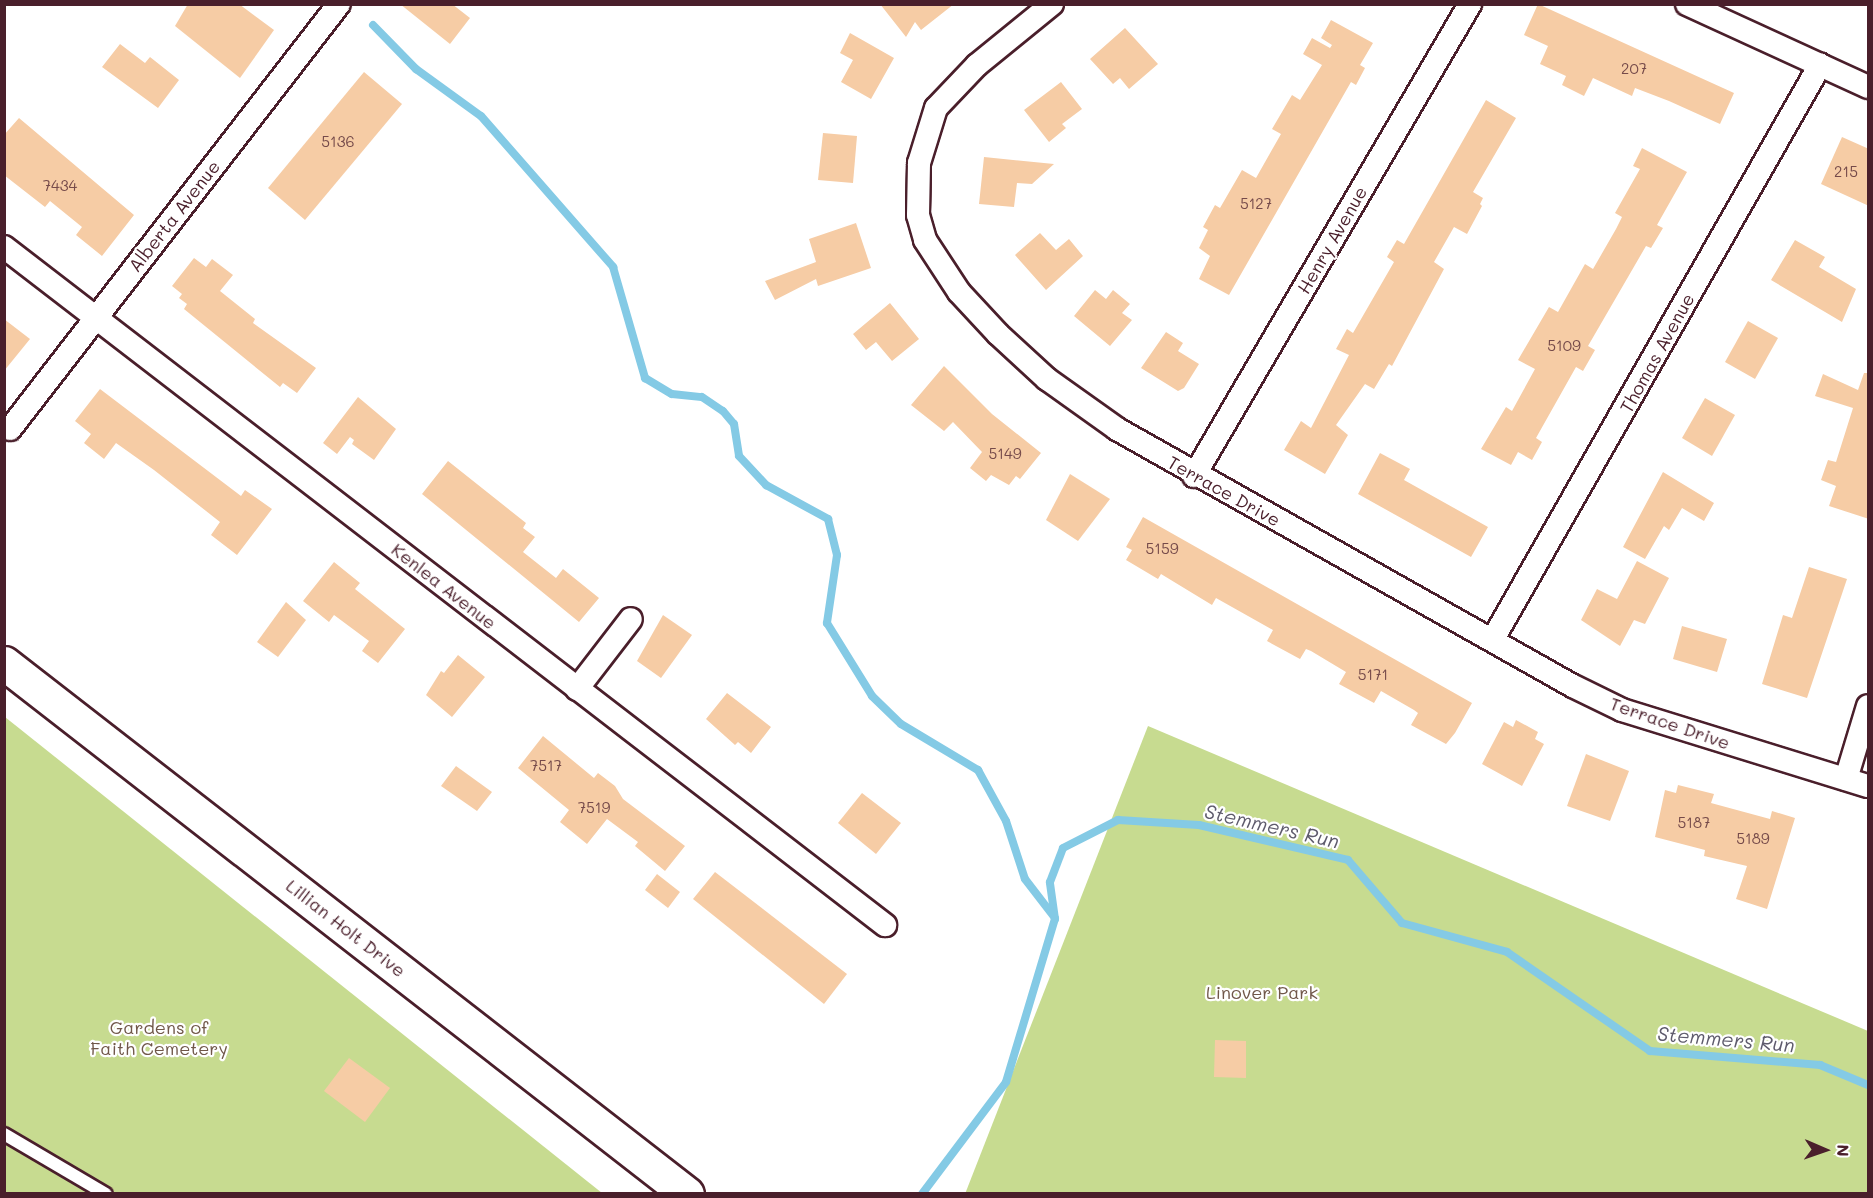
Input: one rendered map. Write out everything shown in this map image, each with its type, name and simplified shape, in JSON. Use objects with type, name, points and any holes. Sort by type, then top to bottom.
[{"type":"main road","name":"Lillian Holt Drive","points":[[4,663],[687,1194]]},
{"type":"street","name":"Terrace Drive","points":[[1052,4],[977,65],[936,108],[919,163],[918,215],[925,240],[959,292],[1047,379],[1117,429],[1194,476],[1622,710],[1869,786]]},
{"type":"street","name":"Henry Avenue","points":[[1194,476],[1470,4]]},
{"type":"street","points":[[1687,4],[1869,87]]},
{"type":"street","name":"Alberta Avenue","points":[[10,429],[329,8]]},
{"type":"street","name":"Thomas Avenue","points":[[1493,639],[1820,65]]},
{"type":"street","name":"Kenlea Avenue","points":[[4,247],[885,925]]},
{"type":"street","points":[[577,689],[631,619]]},
{"type":"street","points":[[1846,779],[1869,706]]},
{"type":"lane","points":[[4,1134],[106,1194]]},
{"type":"green space","name":"Gardens of Faith Cemetery","points":[[5,717],[602,1193],[5,1193]]},
{"type":"green space","name":"Linover Park","points":[[1148,726],[1868,1031],[1868,1193],[965,1194]]},
{"type":"building","points":[[188,4],[239,4],[274,30],[240,78],[175,26]]},
{"type":"building","points":[[400,4],[452,4],[470,18],[450,44]]},
{"type":"building","points":[[880,4],[954,4],[921,30],[915,22],[906,37]]},
{"type":"building","points":[[1538,4],[1734,93],[1720,124],[1635,88],[1632,96],[1593,78],[1584,96],[1562,85],[1566,76],[1540,64],[1548,46],[1524,35]]},
{"type":"building","points":[[1331,20],[1373,43],[1360,65],[1365,68],[1356,85],[1351,82],[1229,295],[1199,279],[1210,256],[1199,248],[1208,230],[1203,227],[1215,205],[1220,208],[1242,170],[1256,178],[1281,134],[1272,129],[1292,95],[1300,100],[1322,65],[1303,54],[1312,38],[1330,48],[1332,45],[1321,38]]},
{"type":"building","points":[[1125,28],[1158,64],[1129,89],[1120,78],[1113,84],[1090,59]]},
{"type":"building","points":[[850,33],[894,58],[871,99],[841,82],[853,60],[840,53]]},
{"type":"building","points":[[120,44],[145,63],[150,57],[179,80],[158,108],[102,67]]},
{"type":"building","points":[[364,72],[402,104],[305,220],[268,188]]},
{"type":"building","points":[[1061,82],[1082,109],[1062,124],[1066,128],[1049,142],[1024,110]]},
{"type":"building","points":[[1486,100],[1516,118],[1473,192],[1483,198],[1480,204],[1482,206],[1467,234],[1454,227],[1434,262],[1444,269],[1392,366],[1389,364],[1374,389],[1365,384],[1336,425],[1348,435],[1325,474],[1284,450],[1301,421],[1311,428],[1349,355],[1336,349],[1347,329],[1353,333],[1394,262],[1387,257],[1397,240],[1404,244]]},
{"type":"building","points":[[19,118],[134,215],[102,256],[76,235],[82,227],[50,201],[45,207],[4,175],[4,135]]},
{"type":"building","points":[[823,133],[857,136],[853,183],[818,180]]},
{"type":"building","points":[[1842,137],[1869,149],[1869,206],[1821,184]]},
{"type":"building","points":[[1642,148],[1687,172],[1657,225],[1663,228],[1651,248],[1646,246],[1588,346],[1595,350],[1583,371],[1576,367],[1536,438],[1542,442],[1532,460],[1518,452],[1511,465],[1481,449],[1506,407],[1512,411],[1535,369],[1518,360],[1549,307],[1558,312],[1585,264],[1593,269],[1616,229],[1622,217],[1615,213],[1640,169],[1633,166]]},
{"type":"building","points":[[984,157],[1054,164],[1032,184],[1017,183],[1014,207],[979,204]]},
{"type":"building","points":[[856,223],[871,268],[818,286],[816,279],[775,300],[765,281],[816,262],[809,239]]},
{"type":"building","points":[[1040,233],[1056,250],[1069,239],[1083,256],[1046,290],[1015,255]]},
{"type":"building","points":[[1795,240],[1825,257],[1819,267],[1856,289],[1842,322],[1771,280]]},
{"type":"building","points":[[194,258],[206,267],[212,259],[233,275],[220,291],[255,319],[253,323],[316,368],[297,393],[283,383],[280,387],[184,309],[187,304],[179,298],[182,294],[172,286]]},
{"type":"building","points":[[1095,290],[1106,299],[1113,290],[1130,304],[1122,313],[1132,320],[1110,346],[1074,316]]},
{"type":"building","points":[[890,303],[919,339],[892,361],[876,342],[866,350],[853,334]]},
{"type":"building","points":[[4,319],[30,339],[4,371]]},
{"type":"building","points":[[1748,321],[1778,338],[1755,379],[1725,362]]},
{"type":"building","points":[[1166,332],[1183,343],[1178,351],[1199,364],[1184,388],[1178,391],[1141,368]]},
{"type":"building","points":[[944,366],[992,414],[1041,453],[1020,479],[1016,476],[1009,485],[991,475],[986,481],[970,468],[982,452],[953,422],[944,431],[911,405]]},
{"type":"building","points":[[1864,373],[1869,373],[1869,519],[1829,506],[1836,486],[1821,480],[1828,460],[1836,462],[1853,408],[1815,396],[1823,374],[1858,390]]},
{"type":"building","points":[[100,389],[241,496],[245,490],[272,509],[237,555],[211,535],[220,522],[154,470],[116,443],[104,459],[84,443],[91,434],[75,421]]},
{"type":"building","points":[[358,397],[396,429],[374,460],[352,444],[354,440],[350,437],[337,454],[323,443]]},
{"type":"building","points":[[1705,398],[1735,415],[1712,456],[1682,438]]},
{"type":"building","points":[[1380,453],[1410,469],[1404,480],[1488,527],[1471,557],[1358,494]]},
{"type":"building","points":[[448,461],[526,523],[523,528],[535,537],[523,552],[556,578],[563,569],[599,598],[579,622],[422,494]]},
{"type":"building","points":[[1663,472],[1714,503],[1704,521],[1682,508],[1669,530],[1664,526],[1645,559],[1623,547]]},
{"type":"building","points":[[1070,474],[1110,499],[1078,541],[1046,520]]},
{"type":"building","points":[[1143,517],[1472,703],[1455,733],[1446,744],[1411,725],[1418,713],[1381,691],[1374,703],[1339,684],[1346,672],[1311,651],[1306,649],[1300,659],[1267,641],[1273,630],[1216,598],[1212,605],[1161,574],[1158,579],[1126,560],[1132,550],[1126,547]]},
{"type":"building","points":[[1637,561],[1669,578],[1645,624],[1634,620],[1620,646],[1581,620],[1597,589],[1617,599]]},
{"type":"building","points":[[334,562],[360,583],[355,589],[405,629],[378,663],[362,651],[369,641],[334,615],[329,622],[303,601]]},
{"type":"building","points":[[1809,567],[1847,579],[1807,698],[1762,684],[1783,615],[1792,618]]},
{"type":"building","points":[[286,602],[306,620],[278,657],[257,642]]},
{"type":"building","points":[[663,615],[692,635],[661,678],[637,661]]},
{"type":"building","points":[[1682,626],[1727,639],[1717,672],[1673,659]]},
{"type":"building","points":[[458,655],[485,677],[452,717],[426,695],[441,671],[444,673]]},
{"type":"building","points":[[727,693],[771,727],[751,753],[738,742],[735,745],[706,719]]},
{"type":"building","points":[[1516,720],[1538,732],[1535,739],[1544,744],[1522,786],[1482,764],[1504,722],[1513,727]]},
{"type":"building","points":[[543,736],[594,778],[598,773],[615,786],[623,799],[685,846],[665,871],[635,846],[638,842],[607,819],[587,844],[560,822],[569,810],[518,768]]},
{"type":"building","points":[[1586,754],[1629,771],[1610,821],[1567,806]]},
{"type":"building","points":[[456,766],[492,792],[477,811],[441,786]]},
{"type":"building","points":[[1678,785],[1714,794],[1711,803],[1770,819],[1772,811],[1795,818],[1767,909],[1736,899],[1747,866],[1704,856],[1705,850],[1655,837],[1665,790],[1676,793]]},
{"type":"building","points":[[862,793],[901,823],[876,854],[838,823]]},
{"type":"building","points":[[715,872],[847,974],[824,1004],[693,899]]},
{"type":"building","points":[[657,874],[680,892],[668,908],[645,890]]},
{"type":"building","points":[[1215,1040],[1246,1041],[1246,1078],[1214,1077]]},
{"type":"building","points":[[349,1058],[390,1088],[365,1122],[324,1091]]},
{"type":"waterway","points":[[373,25],[416,69],[481,116],[613,267],[645,378],[672,394],[702,397],[723,411],[734,424],[739,456],[766,485],[828,519],[837,555],[827,623],[872,696],[901,724],[978,770],[1006,821],[1025,879],[1055,918]]},
{"type":"waterway","name":"Stemmers Run","points":[[922,1194],[1006,1082],[1055,919],[1050,882],[1063,848],[1118,820],[1199,825],[1348,860],[1402,923],[1507,952],[1650,1051],[1820,1065],[1868,1085]]}]
